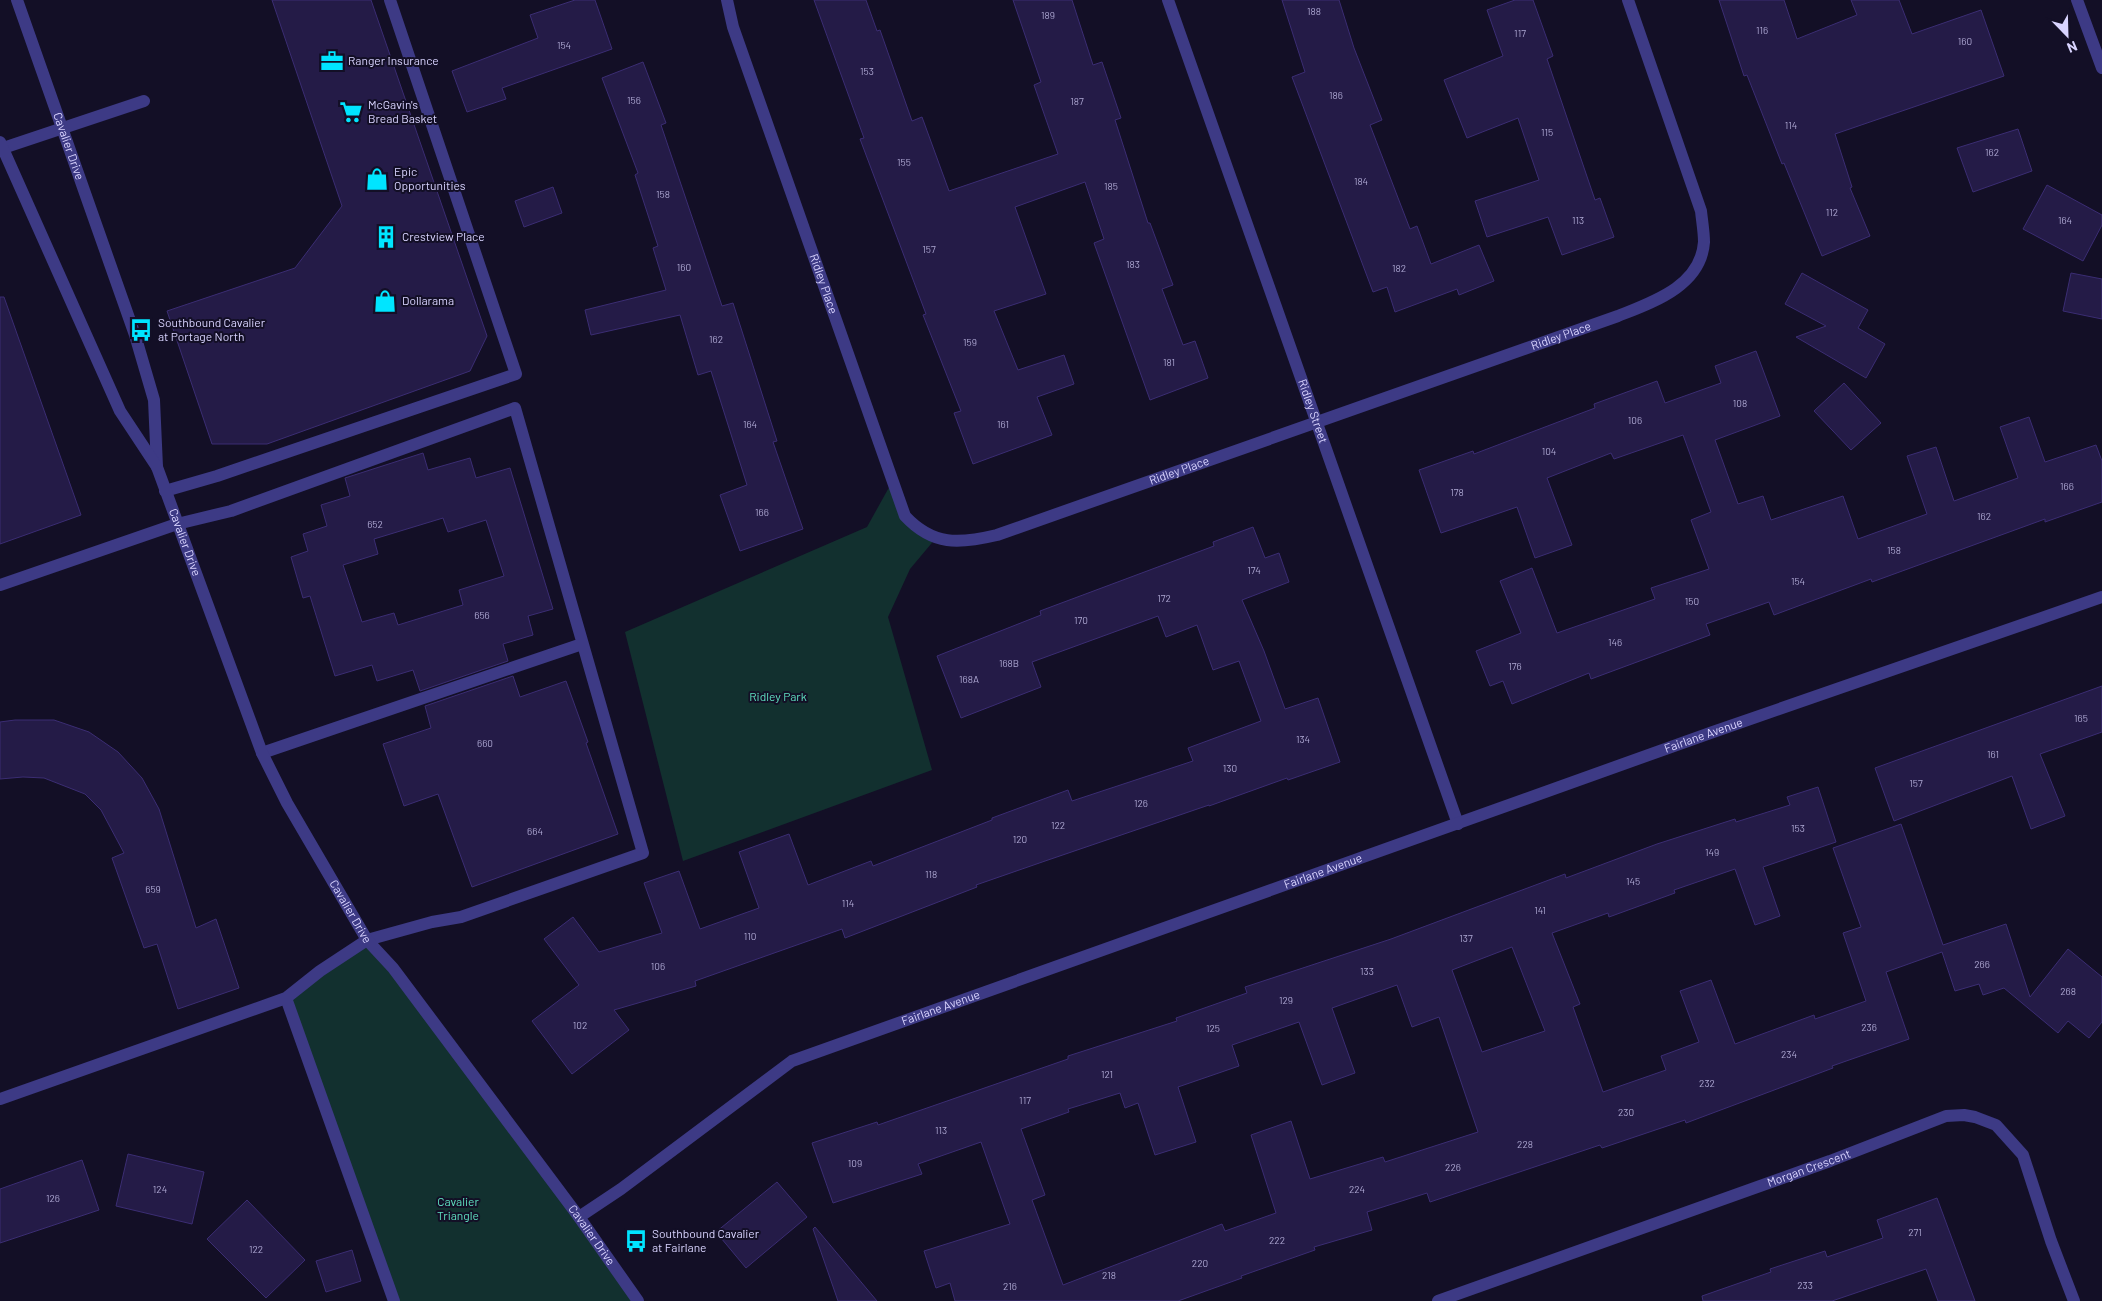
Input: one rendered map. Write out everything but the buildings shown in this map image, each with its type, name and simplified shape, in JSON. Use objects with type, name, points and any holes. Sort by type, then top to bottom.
[{"type":"street","name":"Cavalier Drive","points":[[17,0],[134,335],[154,400],[157,468]]},
{"type":"street","points":[[165,490],[217,476],[516,374],[390,0]]},
{"type":"street","name":"Ridley Place","points":[[727,0],[734,27],[905,516],[917,529],[936,538],[954,541],[972,541],[997,535],[1618,316],[1650,303],[1680,286],[1698,265],[1704,242],[1701,211],[1628,0]]},
{"type":"street","name":"Ridley Street","points":[[1168,0],[1458,824]]},
{"type":"street","points":[[2077,0],[2102,68]]},
{"type":"street","points":[[1,146],[144,101]]},
{"type":"street","name":"Cavalier Drive","points":[[1,146],[120,411],[157,468],[262,754],[287,802],[367,940],[393,968],[579,1217],[638,1301]]},
{"type":"street","points":[[0,585],[178,524],[231,511],[515,408],[643,853],[461,917],[432,922],[367,940],[320,971],[286,998],[0,1099]]},
{"type":"street","name":"Fairlane Avenue","points":[[579,1217],[620,1189],[792,1061],[1805,700],[2102,597]]},
{"type":"street","points":[[262,754],[582,644]]},
{"type":"street","points":[[286,998],[394,1301]]},
{"type":"street","name":"Morgan Crescent","points":[[1438,1301],[1830,1161],[1946,1116],[1964,1115],[1996,1125],[2023,1155],[2051,1241],[2074,1301]]},
{"type":"green space","name":"Ridley Park","points":[[892,482],[905,516],[936,538],[910,569],[888,617],[932,770],[683,861],[625,632],[867,527]]},
{"type":"green space","name":"Cavalier Triangle","points":[[367,940],[638,1301],[394,1301],[286,998]]},
{"type":"place","name":"Ranger Insurance","points":[[332,61]]},
{"type":"place","name":"McGavin's Bread Basket","points":[[351,112]]},
{"type":"place","name":"Epic Opportunities","points":[[377,179]]},
{"type":"place","name":"Crestview Place","points":[[386,237]]},
{"type":"place","name":"Dollarama","points":[[385,301]]},
{"type":"place","name":"Southbound Cavalier at Portage North","points":[[141,330]]},
{"type":"place","name":"Southbound Cavalier at Fairlane","points":[[636,1241]]}]
